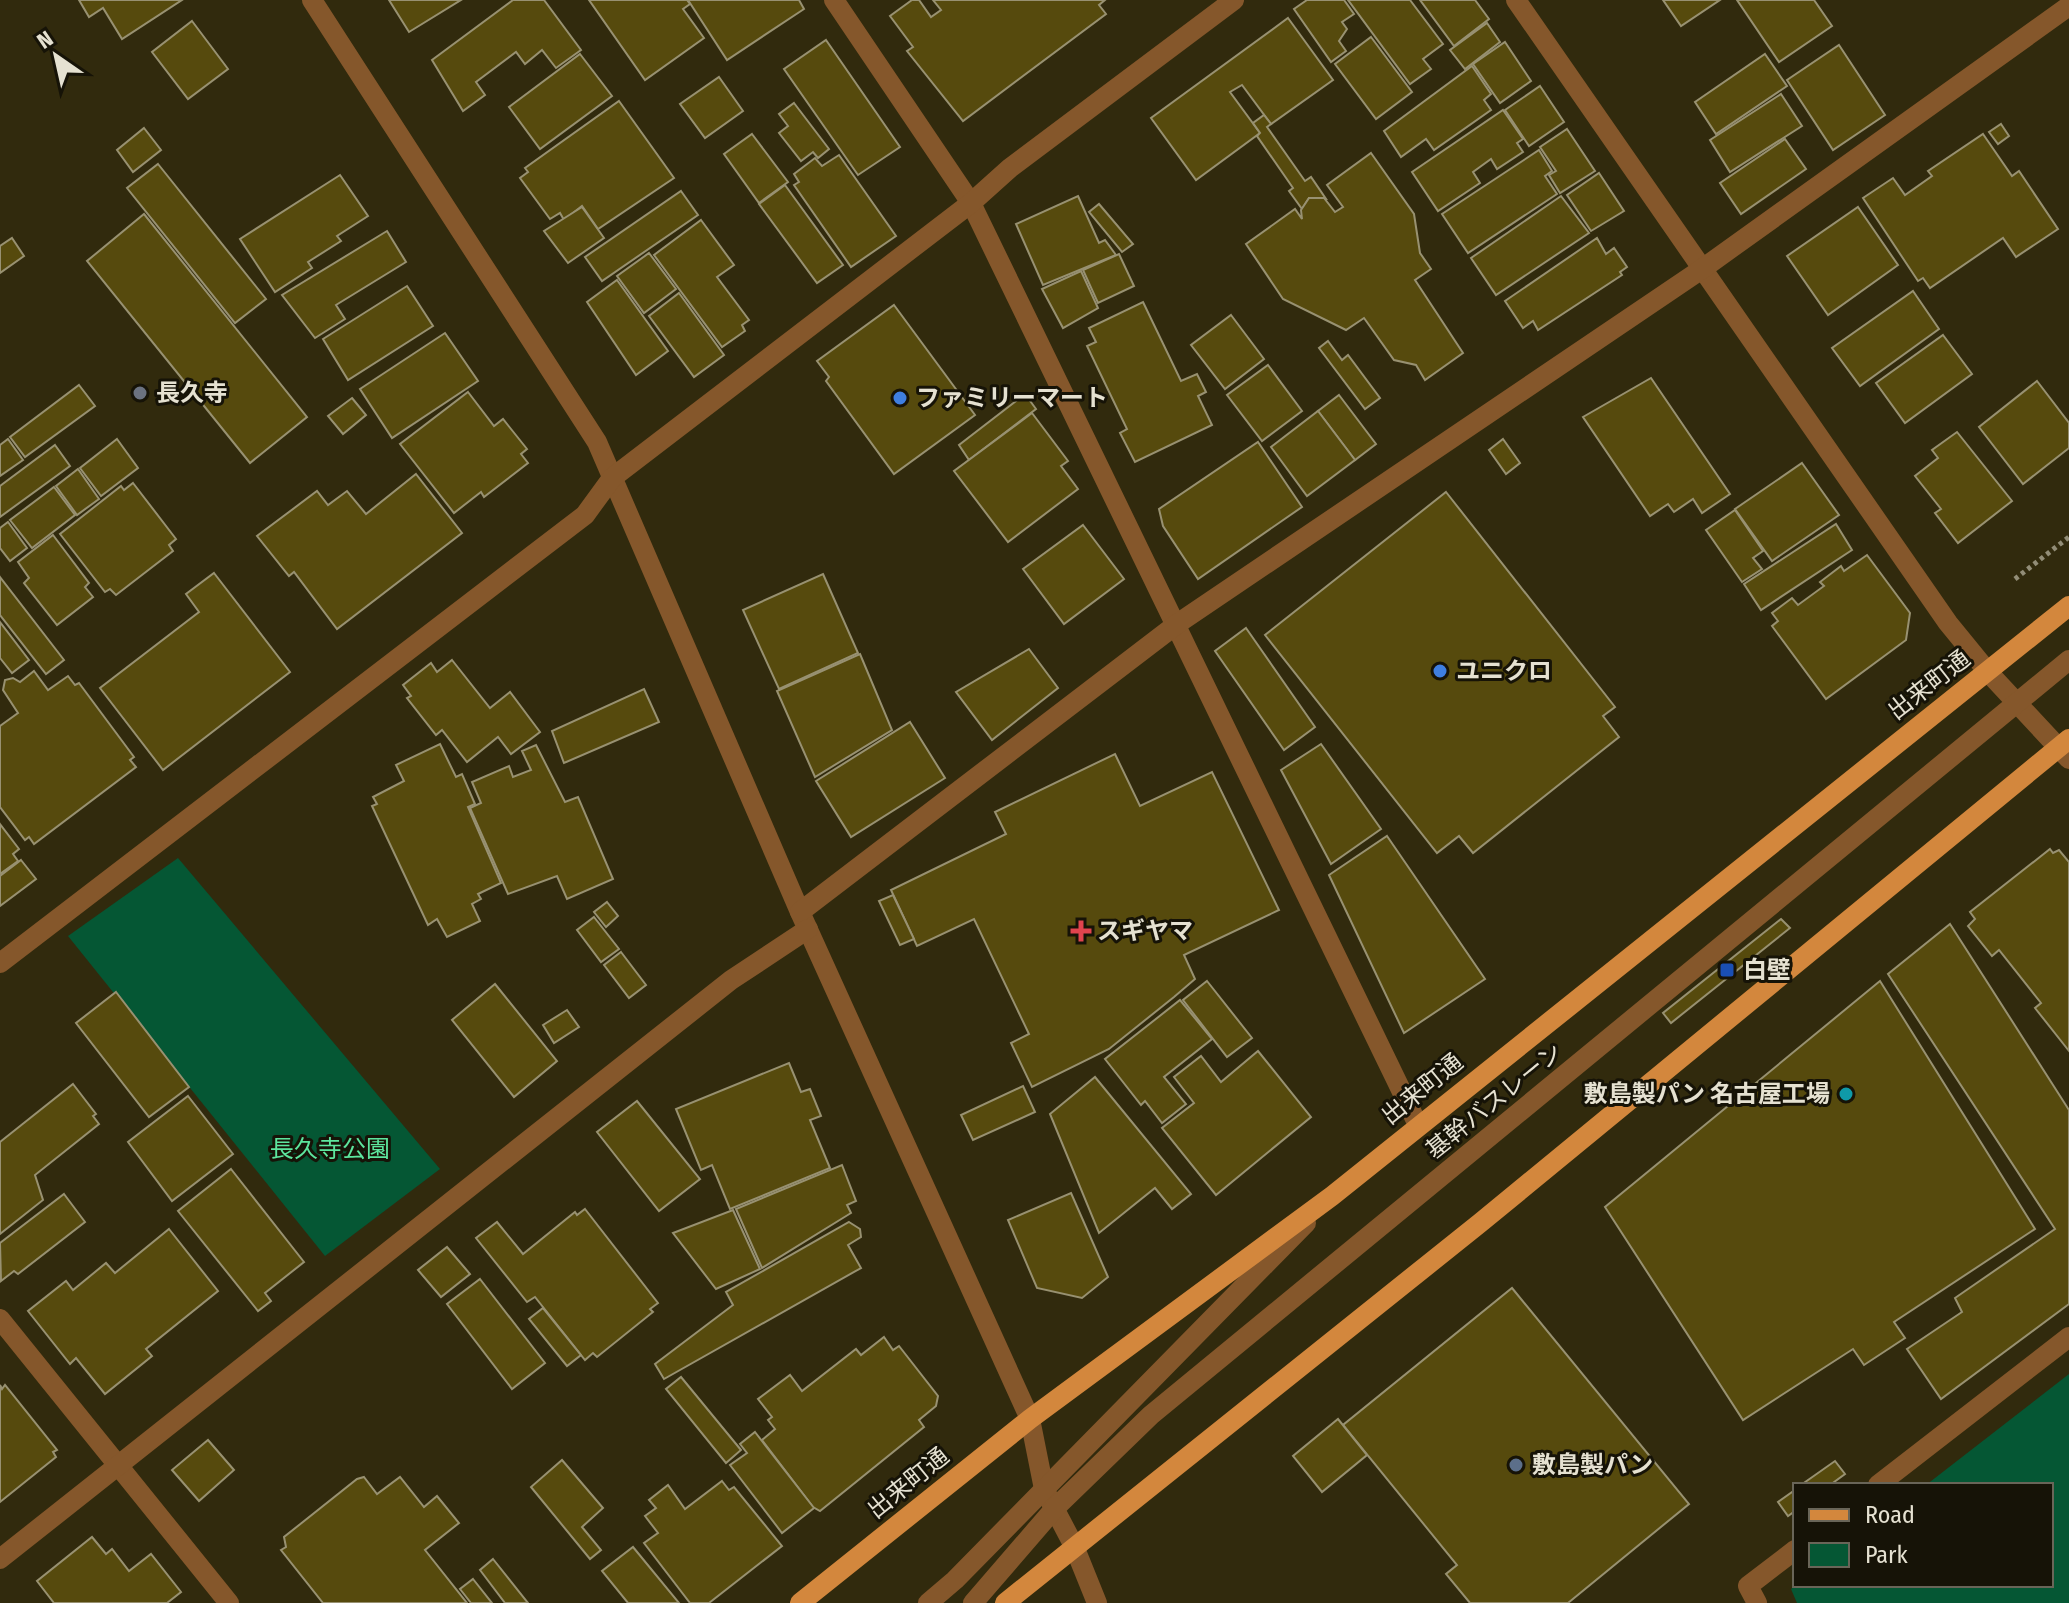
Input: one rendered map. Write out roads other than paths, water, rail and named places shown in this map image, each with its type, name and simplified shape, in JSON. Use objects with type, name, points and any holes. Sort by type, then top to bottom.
[{"type":"main road","name":"出来町通","points":[[800,1603],[1030,1419],[1332,1196],[2069,606]]},
{"type":"main road","points":[[1005,1603],[2066,748]]},
{"type":"street","points":[[312,0],[597,442],[804,921],[1030,1419],[1044,1489],[1074,1546],[1097,1603]]},
{"type":"street","points":[[834,0],[971,203],[1418,1125]]},
{"type":"street","points":[[0,963],[585,515],[612,478],[971,203],[1010,168],[1234,0]]},
{"type":"street","points":[[1516,0],[1948,623],[2017,703],[2066,748]]},
{"type":"street","points":[[0,1559],[1177,624],[1702,269],[2069,6]]},
{"type":"street","name":"基幹バスレーン","points":[[973,1603],[1055,1508],[1151,1415],[2069,660]]},
{"type":"street","points":[[928,1603],[1332,1196]]},
{"type":"street","points":[[0,1319],[87,1423],[116,1466],[229,1603]]},
{"type":"street","points":[[1881,1483],[2069,1337]]},
{"type":"street","points":[[1757,1603],[1748,1586],[1793,1552]]},
{"type":"place","name":"長久寺","points":[[140,393]]},
{"type":"place","name":"ファミリーマート","points":[[900,398]]},
{"type":"place","name":"ユニクロ","points":[[1440,671]]},
{"type":"place","name":"スギヤマ","points":[[1081,931]]},
{"type":"place","name":"白壁","points":[[1727,970]]},
{"type":"place","name":"敷島製パン 名古屋工場","points":[[1846,1094]]},
{"type":"place","name":"敷島製パン","points":[[1516,1465]]},
{"type":"park label","name":"長久寺公園","points":[[330,1149]]}]
